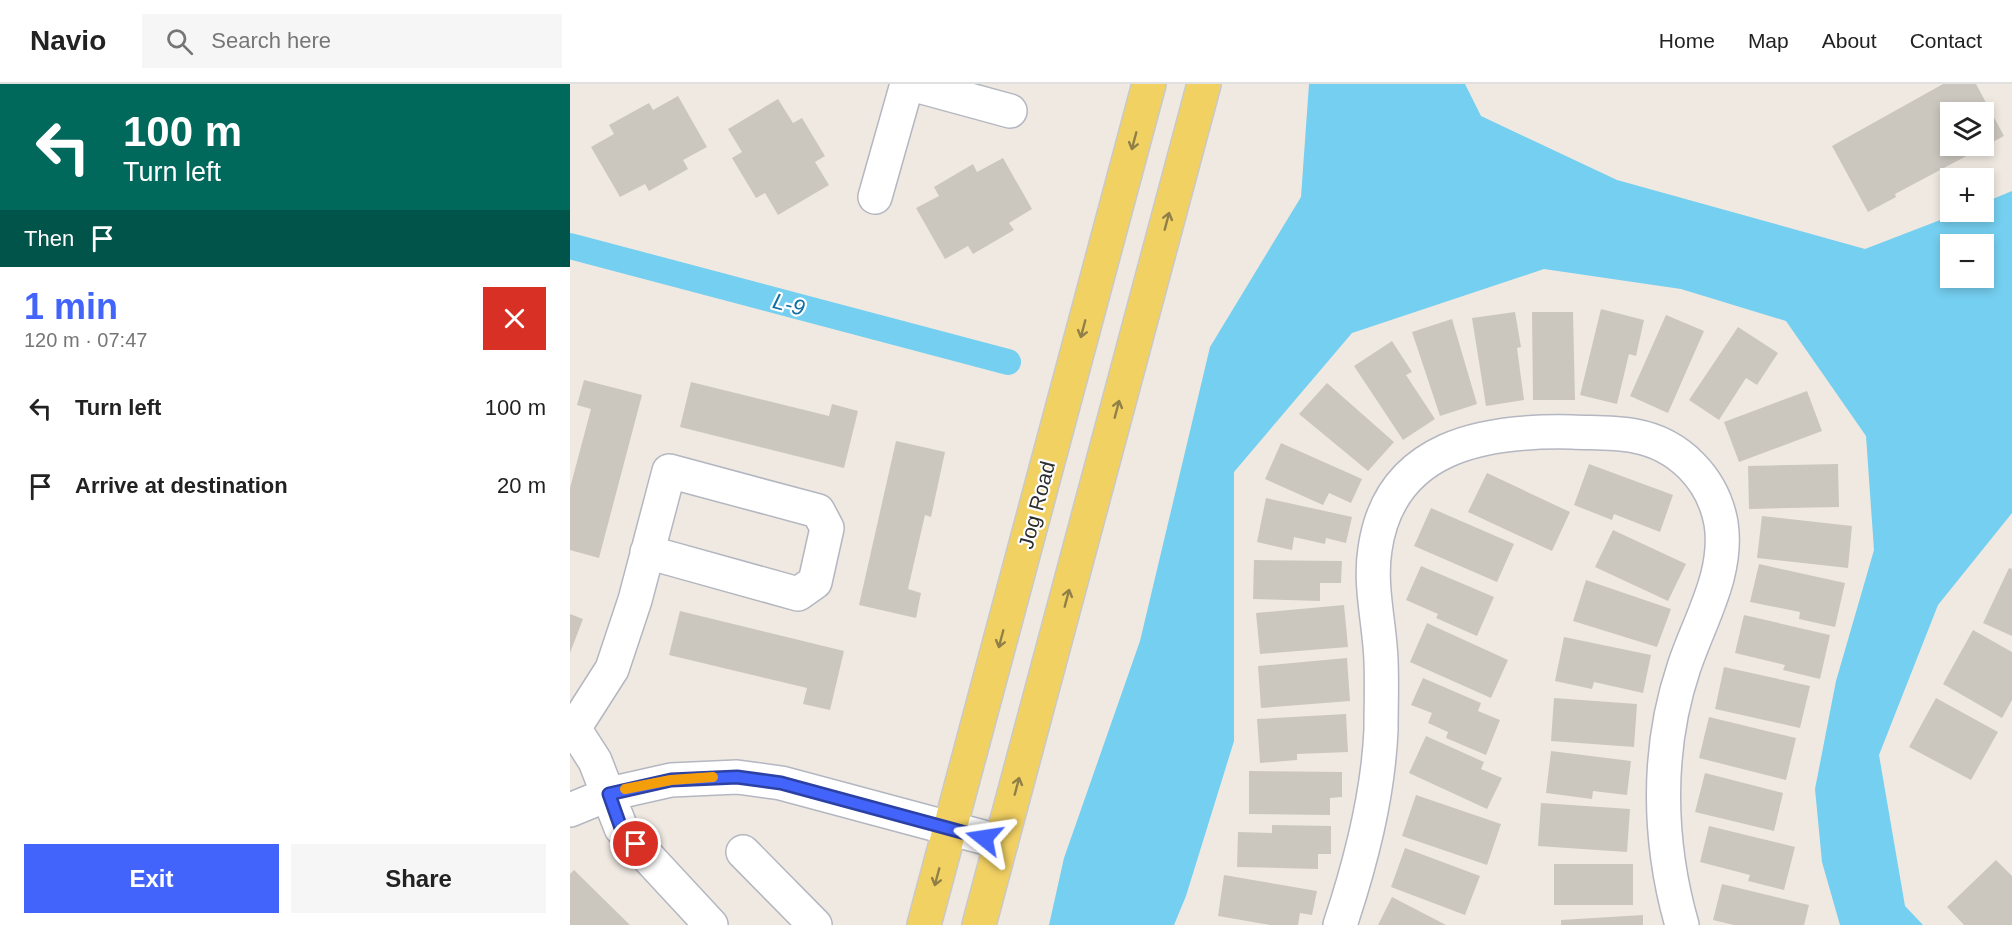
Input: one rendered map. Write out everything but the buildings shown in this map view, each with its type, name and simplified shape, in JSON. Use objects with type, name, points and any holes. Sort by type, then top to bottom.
[{"type":"main road","name":"Jog Road","points":[[924,925],[1149,84]]},
{"type":"main road","points":[[979,925],[1204,84]]},
{"type":"street","points":[[875,197],[909,84],[1010,111]]},
{"type":"street","points":[[1340,925],[1357,875],[1372,805],[1380,734],[1382,663],[1373,568],[1374,551],[1383,518],[1398,491],[1412,475],[1432,458],[1455,446],[1471,440],[1506,435],[1553,432],[1624,434],[1643,437],[1674,451],[1701,476],[1718,509],[1721,527],[1720,564],[1710,600],[1683,668],[1670,722],[1663,777],[1665,842],[1682,925]]},
{"type":"street","points":[[647,552],[798,594],[814,582],[827,528],[818,511],[669,471],[612,669],[573,725],[595,761],[621,828],[711,925]]},
{"type":"street","points":[[570,810],[609,794],[671,780],[737,777],[781,783],[1001,842]]},
{"type":"street","points":[[743,852],[815,925]]},
{"type":"water","points":[[1309,84],[1465,84],[1481,116],[1617,180],[1865,249],[1940,220],[1940,222],[1994,222],[1994,198],[2012,191],[2012,513],[1938,605],[1879,755],[1905,906],[1923,925],[1840,925],[1822,862],[1815,789],[1836,681],[1874,550],[1866,436],[1786,321],[1681,289],[1544,269],[1352,333],[1234,472],[1234,741],[1186,896],[1174,925],[1049,925],[1064,858],[1140,641],[1210,347],[1301,197]]},
{"type":"waterway","name":"L-9","points":[[570,246],[1008,362]]},
{"type":"slow traffic","points":[[625,789],[671,780],[713,777]]},
{"type":"route","points":[[636,844],[621,828],[609,794],[671,780],[715,776],[781,783],[984,838]]}]
